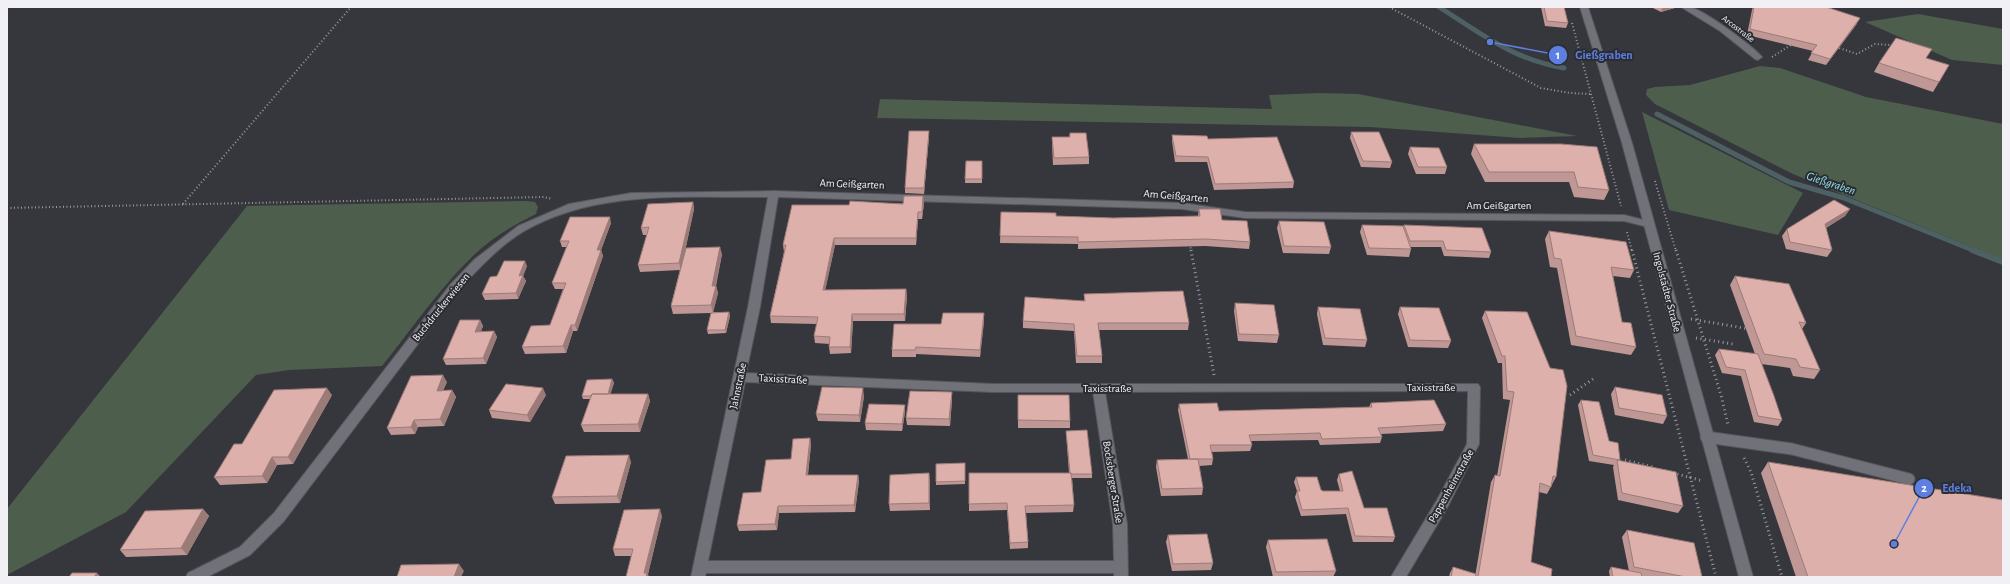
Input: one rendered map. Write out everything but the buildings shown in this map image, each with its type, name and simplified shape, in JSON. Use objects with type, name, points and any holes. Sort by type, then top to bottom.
[{"type":"street","name":"Ingolstädter Straße","points":[[1584,7],[1627,143],[1719,486],[1746,577]]},
{"type":"street","name":"Arcostraße","points":[[1684,7],[1720,28],[1758,57]]},
{"type":"street","name":"Am Geißgarten","points":[[774,194],[1182,206],[1244,215],[1624,218],[1648,224]]},
{"type":"street","name":"Buchdruckerwiesen","points":[[193,577],[245,552],[279,517],[454,288],[479,261],[522,228],[573,206],[631,196],[774,194]]},
{"type":"street","name":"Jahnstraße","points":[[699,572],[754,308],[770,208],[774,194]]},
{"type":"street","name":"Taxisstraße","points":[[740,377],[993,388],[1474,386]]},
{"type":"street","name":"Pappenheimstraße","points":[[1398,577],[1442,504],[1473,444],[1474,386]]},
{"type":"street","name":"Bocksberger Straße","points":[[1098,388],[1120,524],[1121,572]]},
{"type":"street","points":[[699,572],[1121,572]]},
{"type":"lane","points":[[1706,437],[1792,449],[1909,479]]},
{"type":"path","points":[[182,204],[351,7]]},
{"type":"path","points":[[1389,7],[1541,88],[1570,93],[1591,94]]},
{"type":"path","points":[[1572,21],[1716,577]]},
{"type":"path","points":[[1768,60],[1796,42]]},
{"type":"path","points":[[1835,47],[1857,54],[1875,44],[1891,45]]},
{"type":"path","points":[[1654,176],[1704,340],[1732,440],[1741,451],[1751,472],[1782,577]]},
{"type":"path","points":[[7,208],[544,197],[573,206]]},
{"type":"path","points":[[1188,237],[1217,387]]},
{"type":"path","points":[[1673,316],[1753,329]]},
{"type":"path","points":[[1679,336],[1733,344]]},
{"type":"path","points":[[1570,395],[1593,379]]},
{"type":"path","points":[[1625,460],[1654,468]]},
{"type":"path","points":[[1669,472],[1719,486]]},
{"type":"green space","points":[[1918,14],[2003,29],[2003,65],[1952,60],[1865,22]]},
{"type":"green space","points":[[1760,66],[1780,68],[1866,97],[2003,124],[2003,260],[1793,174],[1655,104],[1646,95],[1647,89],[1655,87],[1690,85]]},
{"type":"green space","points":[[1320,93],[1358,94],[1577,136],[1520,138],[1370,127],[877,118],[880,99],[1272,109],[1269,95]]},
{"type":"green space","points":[[1642,112],[1803,193],[1778,235],[1669,210]]},
{"type":"green space","points":[[535,202],[538,207],[536,214],[504,232],[475,254],[438,294],[382,366],[289,370],[256,375],[126,512],[7,575],[7,509],[247,206]]},
{"type":"waterway","name":"Gießgraben","points":[[1439,7],[1484,36],[1513,52],[1545,64],[1564,68]]},
{"type":"waterway","name":"Gießgraben","points":[[1657,114],[1789,182],[1844,198],[1975,251]]},
{"type":"waterway","name":"Gießgraben","points":[[1972,250],[2003,262]]},
{"type":"place","name":"Gießgraben","points":[[1490,42]]},
{"type":"place","name":"Edeka","points":[[1894,544]]}]
